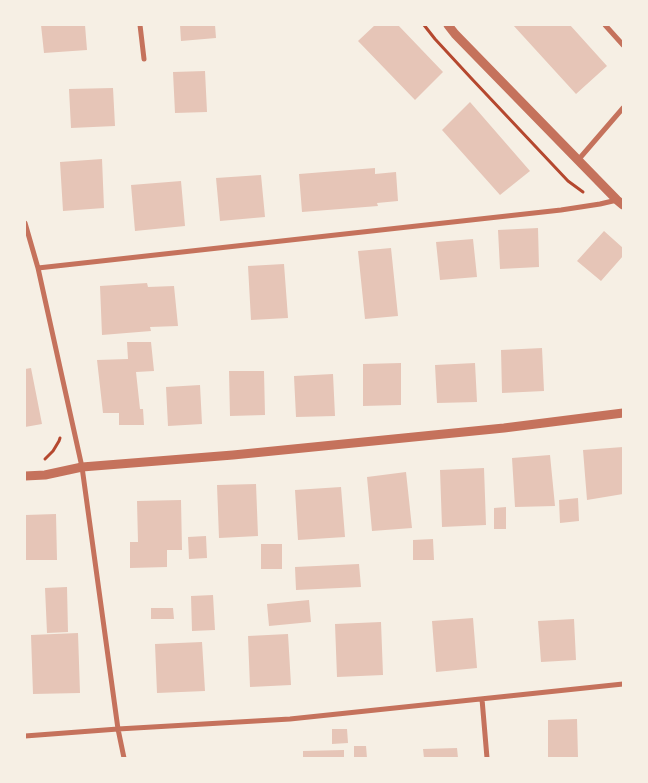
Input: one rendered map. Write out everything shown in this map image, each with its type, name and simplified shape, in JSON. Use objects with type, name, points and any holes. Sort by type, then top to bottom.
[{"type":"street","points":[[140,25],[144,59]]},
{"type":"street","points":[[448,25],[468,48],[620,202]]},
{"type":"street","points":[[605,25],[623,45]]},
{"type":"street","points":[[579,160],[623,108]]},
{"type":"street","points":[[38,268],[620,202]]},
{"type":"street","points":[[25,223],[38,268],[82,467],[118,728],[124,758]]},
{"type":"street","points":[[25,476],[82,467],[233,455],[504,428],[623,413]]},
{"type":"street","points":[[25,736],[118,728],[290,718],[623,684]]},
{"type":"street","points":[[482,699],[487,758]]},
{"type":"path","points":[[424,25],[568,181],[600,204]]},
{"type":"path","points":[[38,461],[44,459],[53,451],[59,441],[60,434]]},
{"type":"building","points":[[41,25],[85,25],[87,50],[44,53]]},
{"type":"building","points":[[180,25],[215,25],[216,38],[181,41]]},
{"type":"building","points":[[375,25],[398,25],[443,72],[415,100],[358,41]]},
{"type":"building","points":[[513,25],[570,25],[607,66],[576,94]]},
{"type":"building","points":[[205,71],[207,112],[175,113],[173,72]]},
{"type":"building","points":[[113,88],[115,126],[71,128],[69,89]]},
{"type":"building","points":[[470,102],[530,171],[500,195],[442,130]]},
{"type":"building","points":[[102,159],[104,208],[63,211],[60,162]]},
{"type":"building","points":[[375,168],[375,174],[396,172],[398,201],[377,203],[378,206],[302,212],[299,174]]},
{"type":"building","points":[[261,175],[265,217],[220,221],[216,178]]},
{"type":"building","points":[[181,181],[185,226],[135,231],[131,185]]},
{"type":"building","points":[[538,228],[539,267],[500,269],[498,230]]},
{"type":"building","points":[[604,231],[623,248],[623,256],[601,281],[577,261]]},
{"type":"building","points":[[473,239],[477,277],[440,280],[436,242]]},
{"type":"building","points":[[391,248],[398,316],[365,319],[358,251]]},
{"type":"building","points":[[284,264],[288,318],[251,320],[248,266]]},
{"type":"building","points":[[147,283],[148,287],[174,286],[178,326],[150,327],[151,331],[102,335],[100,286]]},
{"type":"building","points":[[127,342],[151,342],[154,371],[136,372],[140,409],[143,409],[144,425],[119,425],[119,413],[103,413],[97,360],[128,359]]},
{"type":"building","points":[[542,348],[544,391],[502,393],[501,350]]},
{"type":"building","points":[[401,363],[401,405],[363,406],[363,364]]},
{"type":"building","points":[[475,363],[477,402],[437,403],[435,365]]},
{"type":"building","points":[[31,368],[42,424],[25,427],[25,369]]},
{"type":"building","points":[[229,371],[264,371],[265,415],[230,416]]},
{"type":"building","points":[[333,374],[335,416],[296,417],[294,376]]},
{"type":"building","points":[[200,385],[202,424],[168,426],[166,387]]},
{"type":"building","points":[[623,447],[623,494],[587,500],[583,450]]},
{"type":"building","points":[[550,455],[555,506],[515,507],[512,458]]},
{"type":"building","points":[[484,468],[486,525],[442,527],[440,470]]},
{"type":"building","points":[[406,472],[412,528],[372,531],[367,477]]},
{"type":"building","points":[[256,484],[258,536],[219,538],[217,485]]},
{"type":"building","points":[[341,487],[345,537],[298,540],[295,490]]},
{"type":"building","points":[[578,498],[579,521],[560,523],[559,500]]},
{"type":"building","points":[[181,500],[182,550],[167,550],[167,567],[130,568],[130,542],[138,542],[137,501]]},
{"type":"building","points":[[506,507],[506,529],[494,529],[494,508]]},
{"type":"building","points":[[56,514],[57,560],[25,560],[25,515]]},
{"type":"building","points":[[206,536],[207,558],[189,559],[188,537]]},
{"type":"building","points":[[433,539],[434,560],[413,560],[413,540]]},
{"type":"building","points":[[261,544],[282,544],[282,569],[261,569]]},
{"type":"building","points":[[359,564],[361,587],[296,590],[295,567]]},
{"type":"building","points":[[67,587],[68,632],[47,633],[45,588]]},
{"type":"building","points":[[213,595],[215,630],[192,631],[191,596]]},
{"type":"building","points":[[309,600],[311,622],[269,626],[267,604]]},
{"type":"building","points":[[151,608],[173,608],[174,619],[151,619]]},
{"type":"building","points":[[473,618],[477,668],[436,672],[432,621]]},
{"type":"building","points":[[574,619],[576,660],[541,662],[538,621]]},
{"type":"building","points":[[381,622],[383,675],[337,677],[335,624]]},
{"type":"building","points":[[78,633],[80,693],[33,694],[31,635]]},
{"type":"building","points":[[288,634],[291,685],[250,687],[248,636]]},
{"type":"building","points":[[202,642],[205,691],[157,693],[155,644]]},
{"type":"building","points":[[577,719],[578,758],[548,758],[548,720]]},
{"type":"building","points":[[332,729],[347,729],[348,743],[332,744]]},
{"type":"building","points":[[354,746],[366,746],[367,758],[354,758]]},
{"type":"building","points":[[457,748],[458,758],[424,758],[423,749]]},
{"type":"building","points":[[344,750],[344,758],[303,758],[303,751]]}]
